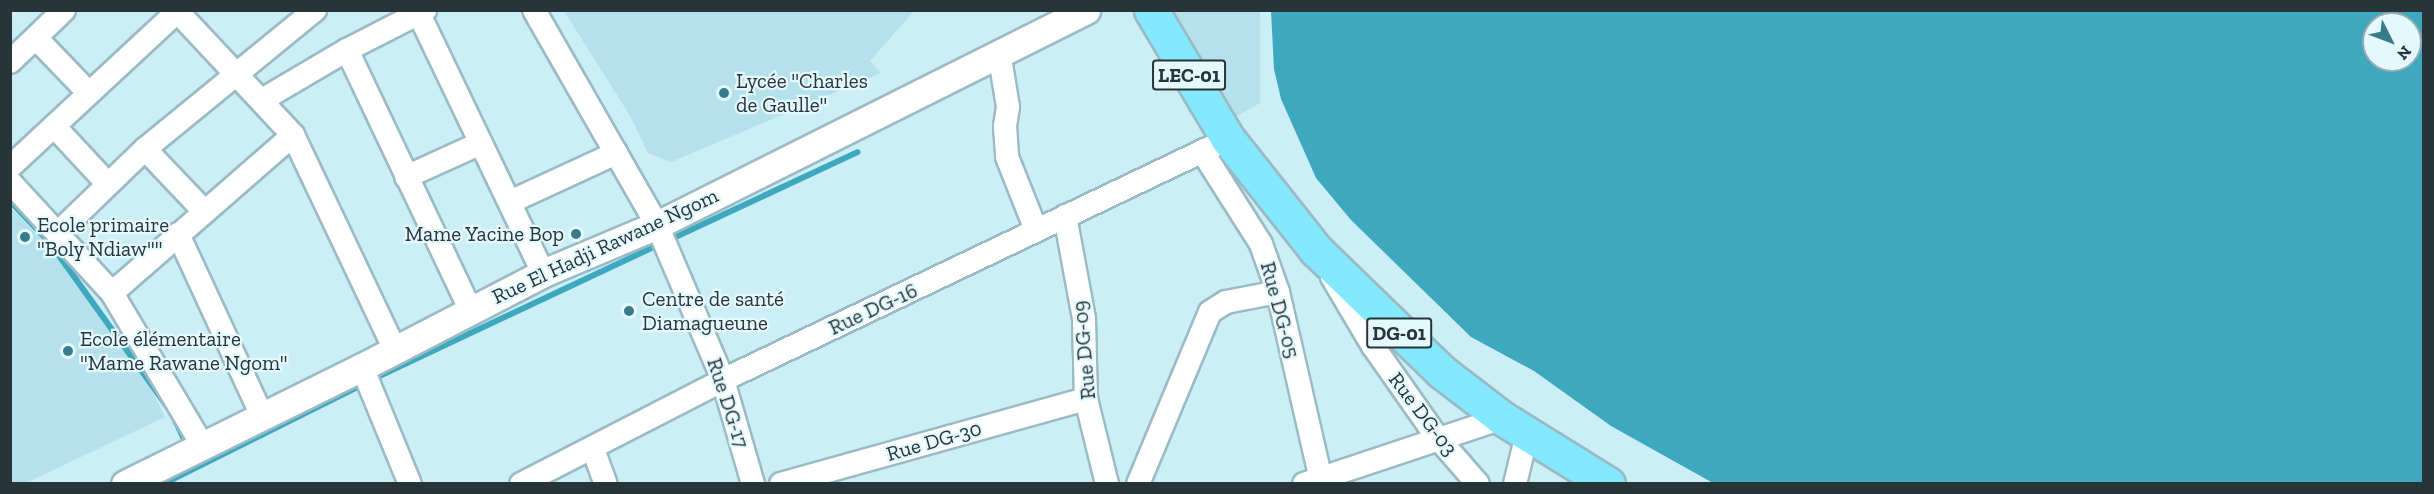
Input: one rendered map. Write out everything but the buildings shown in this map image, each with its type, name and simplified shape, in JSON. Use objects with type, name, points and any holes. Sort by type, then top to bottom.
[{"type":"highway","name":"LEC-01","points":[[1151,10],[1215,145]]},
{"type":"highway","name":"DG-01","points":[[1215,145],[1411,344],[1514,426],[1608,483]]},
{"type":"street","points":[[10,62],[64,10]]},
{"type":"street","points":[[59,232],[107,183],[145,149],[237,71],[315,10]]},
{"type":"street","name":"Rue DG-17","points":[[534,10],[657,225],[723,380],[753,483]]},
{"type":"street","name":"Rue El Hadji Rawane Ngom","points":[[125,483],[362,368],[470,309],[543,273],[657,225],[1086,10]]},
{"type":"street","points":[[10,167],[176,11],[237,71],[293,135],[395,350]]},
{"type":"street","points":[[262,100],[346,50],[390,18],[422,12],[543,273]]},
{"type":"street","points":[[36,38],[89,93]]},
{"type":"street","points":[[346,50],[470,309]]},
{"type":"street","points":[[999,52],[1008,107],[1005,126],[1007,157],[1036,231]]},
{"type":"street","points":[[54,126],[107,183]]},
{"type":"street","points":[[112,293],[203,210],[293,135]]},
{"type":"street","points":[[406,177],[481,143]]},
{"type":"street","name":"Rue DG-16","points":[[520,483],[592,449],[723,380],[1215,145]]},
{"type":"street","name":"Rue DG-05","points":[[1215,145],[1261,244],[1278,292],[1316,482]]},
{"type":"street","points":[[145,149],[203,210]]},
{"type":"street","points":[[510,202],[616,153]]},
{"type":"street","points":[[10,182],[59,232],[112,293],[203,446]]},
{"type":"street","name":"Rue DG-09","points":[[1065,216],[1084,319],[1086,399],[1107,483]]},
{"type":"street","points":[[178,234],[262,416]]},
{"type":"street","name":"Rue DG-03","points":[[1316,250],[1373,346],[1437,437],[1478,483]]},
{"type":"street","points":[[1137,483],[1209,312],[1226,302],[1278,292]]},
{"type":"street","points":[[362,368],[410,483]]},
{"type":"street","name":"Rue DG-30","points":[[781,483],[1086,399]]},
{"type":"street","points":[[1316,482],[1437,437],[1514,426],[1515,483]]},
{"type":"street","points":[[592,449],[606,483]]},
{"type":"shaded area","name":"Lycée \"Charles de Gaulle\"","points":[[564,11],[914,11],[870,61],[881,73],[671,162],[648,153],[629,114]]},
{"type":"shaded area","points":[[1156,11],[1260,11],[1260,103],[1228,121]]},
{"type":"shaded area","name":"Ecole élémentaire \"Mame Rawane Ngom\"","points":[[11,208],[68,266],[153,393],[165,417],[26,483],[11,483]]},
{"type":"water","points":[[1271,11],[2423,11],[2423,483],[1713,483],[1611,426],[1534,371],[1471,337],[1351,220],[1316,178],[1281,99],[1274,69]]},
{"type":"waterway","points":[[669,240],[858,152]]},
{"type":"waterway","points":[[10,201],[50,243],[168,408]]},
{"type":"waterway","points":[[373,379],[660,244]]},
{"type":"waterway","points":[[163,484],[364,384]]},
{"type":"waterway","points":[[176,422],[187,446]]},
{"type":"place","name":"Lycée \"Charles de Gaulle\"","points":[[724,93]]},
{"type":"place","name":"Mame Yacine Bop","points":[[576,234]]},
{"type":"place","name":"Ecole primaire \"Boly Ndiaw\"\"","points":[[25,237]]},
{"type":"place","name":"Centre de santé Diamagueune","points":[[629,311]]},
{"type":"place","name":"Ecole élémentaire \"Mame Rawane Ngom\"","points":[[68,351]]}]
